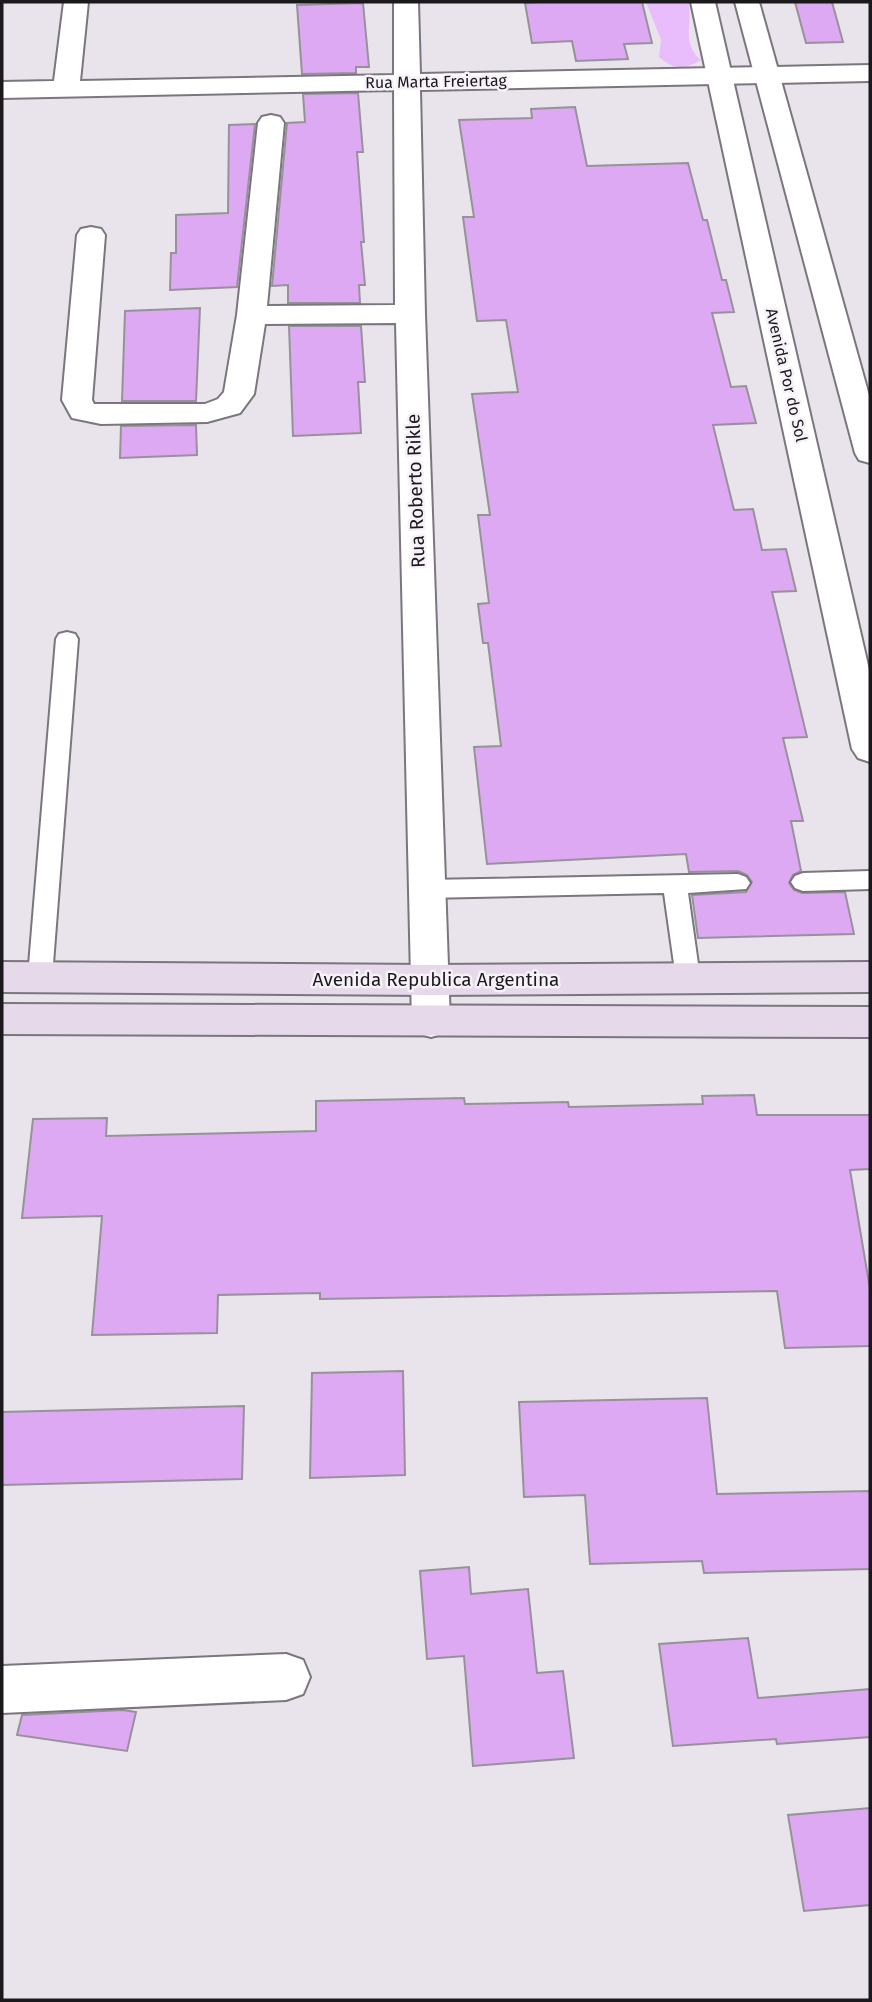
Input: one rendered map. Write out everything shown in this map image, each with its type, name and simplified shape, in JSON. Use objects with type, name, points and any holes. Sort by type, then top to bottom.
[{"type":"main road","name":"Avenida Republica Argentina","points":[[2,977],[430,981],[870,977]]},
{"type":"main road","points":[[2,1019],[870,1022]]},
{"type":"street","points":[[66,89],[76,2]]},
{"type":"street","name":"Rua Roberto Rikle","points":[[406,2],[410,314],[431,1022]]},
{"type":"street","name":"Avenida Por do Sol","points":[[703,2],[870,749]]},
{"type":"street","points":[[747,2],[870,453]]},
{"type":"street","name":"Rua Marta Freiertag","points":[[2,90],[870,74]]},
{"type":"street","points":[[91,235],[77,400],[83,411],[101,415],[207,414],[229,406],[239,394],[252,315],[271,123]]},
{"type":"street","points":[[252,315],[410,314]]},
{"type":"street","points":[[2,1690],[286,1676]]},
{"type":"lane","points":[[40,977],[67,639]]},
{"type":"lane","points":[[803,882],[870,880]]},
{"type":"lane","points":[[426,889],[738,883]]},
{"type":"lane","points":[[675,885],[688,978]]},
{"type":"shaded area","points":[[646,2],[688,2],[689,39],[691,47],[701,60],[679,67],[659,57],[661,40]]},
{"type":"building","points":[[642,2],[652,43],[624,44],[628,59],[576,61],[572,41],[532,43],[525,3]]},
{"type":"building","points":[[795,2],[832,2],[843,42],[806,43]]},
{"type":"building","points":[[363,3],[369,67],[356,67],[356,73],[302,74],[297,5]]},
{"type":"building","points":[[358,93],[363,152],[357,152],[365,285],[359,285],[360,303],[288,303],[288,285],[272,286],[287,123],[305,122],[303,94]]},
{"type":"building","points":[[575,107],[587,166],[688,163],[703,220],[707,220],[722,280],[726,280],[734,312],[712,313],[731,387],[746,386],[756,423],[713,425],[734,510],[753,509],[762,550],[786,549],[796,591],[772,592],[807,737],[783,738],[803,821],[791,821],[801,871],[793,875],[789,883],[794,890],[802,893],[845,892],[854,934],[698,938],[692,895],[746,892],[752,882],[747,875],[738,871],[689,872],[686,854],[487,864],[474,747],[501,746],[488,643],[483,643],[478,604],[489,603],[478,515],[490,515],[472,394],[518,392],[506,320],[477,321],[463,217],[474,217],[459,120],[532,118],[531,109]]},
{"type":"building","points":[[255,124],[237,287],[170,290],[171,253],[176,253],[176,215],[228,213],[229,125]]},
{"type":"building","points":[[200,308],[196,401],[122,401],[125,311]]},
{"type":"building","points":[[289,326],[361,326],[365,382],[358,382],[361,433],[293,436]]},
{"type":"building","points":[[196,425],[197,455],[120,458],[121,426]]},
{"type":"building","points":[[754,1095],[757,1115],[870,1115],[870,1169],[850,1170],[870,1289],[870,1346],[785,1348],[777,1291],[320,1299],[320,1293],[218,1295],[217,1333],[92,1335],[102,1216],[22,1218],[33,1119],[107,1118],[106,1136],[316,1131],[316,1101],[464,1098],[465,1104],[568,1102],[569,1107],[703,1104],[702,1096]]},
{"type":"building","points":[[403,1371],[405,1475],[310,1478],[312,1373]]},
{"type":"building","points":[[707,1398],[717,1494],[870,1491],[870,1569],[704,1573],[702,1561],[590,1564],[585,1495],[524,1497],[519,1402]]},
{"type":"building","points":[[244,1406],[242,1479],[2,1485],[2,1412]]},
{"type":"building","points":[[469,1567],[471,1594],[528,1589],[537,1673],[563,1671],[574,1758],[473,1766],[464,1656],[427,1659],[420,1571]]},
{"type":"building","points":[[748,1638],[758,1698],[870,1689],[870,1737],[777,1744],[776,1739],[673,1746],[659,1644]]},
{"type":"building","points":[[123,1710],[136,1712],[127,1751],[17,1735],[22,1715]]},
{"type":"building","points":[[870,1808],[870,1905],[804,1911],[788,1815]]}]
